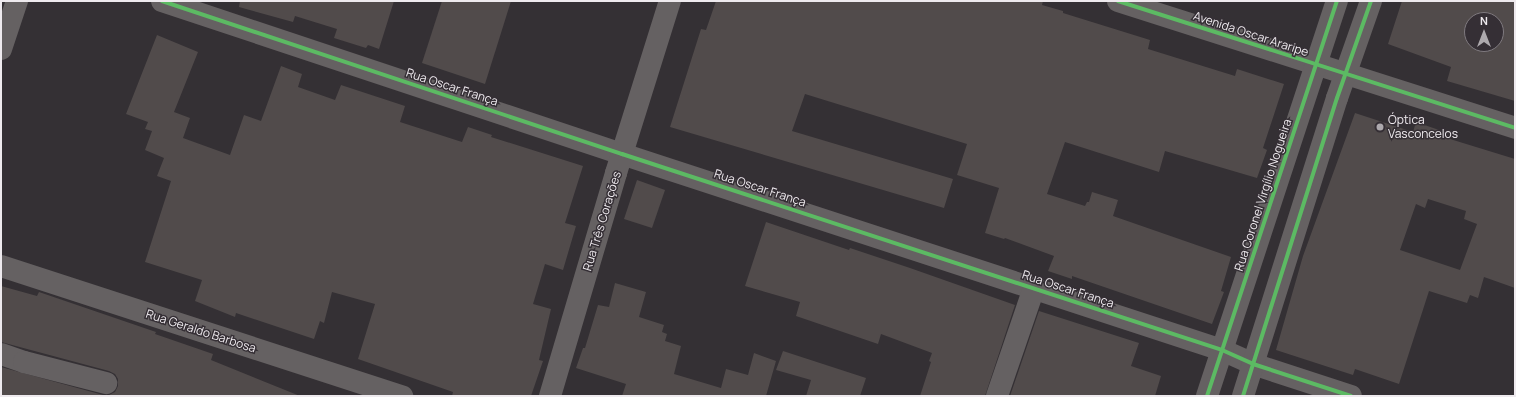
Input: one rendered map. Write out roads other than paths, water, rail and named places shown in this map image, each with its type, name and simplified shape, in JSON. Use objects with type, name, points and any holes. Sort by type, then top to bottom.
[{"type":"street","points":[[1,49],[17,1]]},
{"type":"street","name":"Rua Oscar França","points":[[162,1],[622,154],[1222,350],[1253,364],[1351,396]]},
{"type":"street","name":"Rua Três Corações","points":[[550,396],[622,154],[670,1]]},
{"type":"street","name":"Avenida Oscar Araripe","points":[[1118,1],[1515,128]]},
{"type":"street","name":"Rua Coronel Virgílio Nogueira","points":[[1207,396],[1337,1]]},
{"type":"street","points":[[1243,396],[1346,74],[1371,1]]},
{"type":"street","name":"Rua Geraldo Barbosa","points":[[1,266],[402,396]]},
{"type":"street","points":[[997,396],[1034,288]]},
{"type":"street","points":[[1,354],[24,362],[106,383]]},
{"type":"place","name":"Óptica Vasconcelos","points":[[1380,127]]}]
